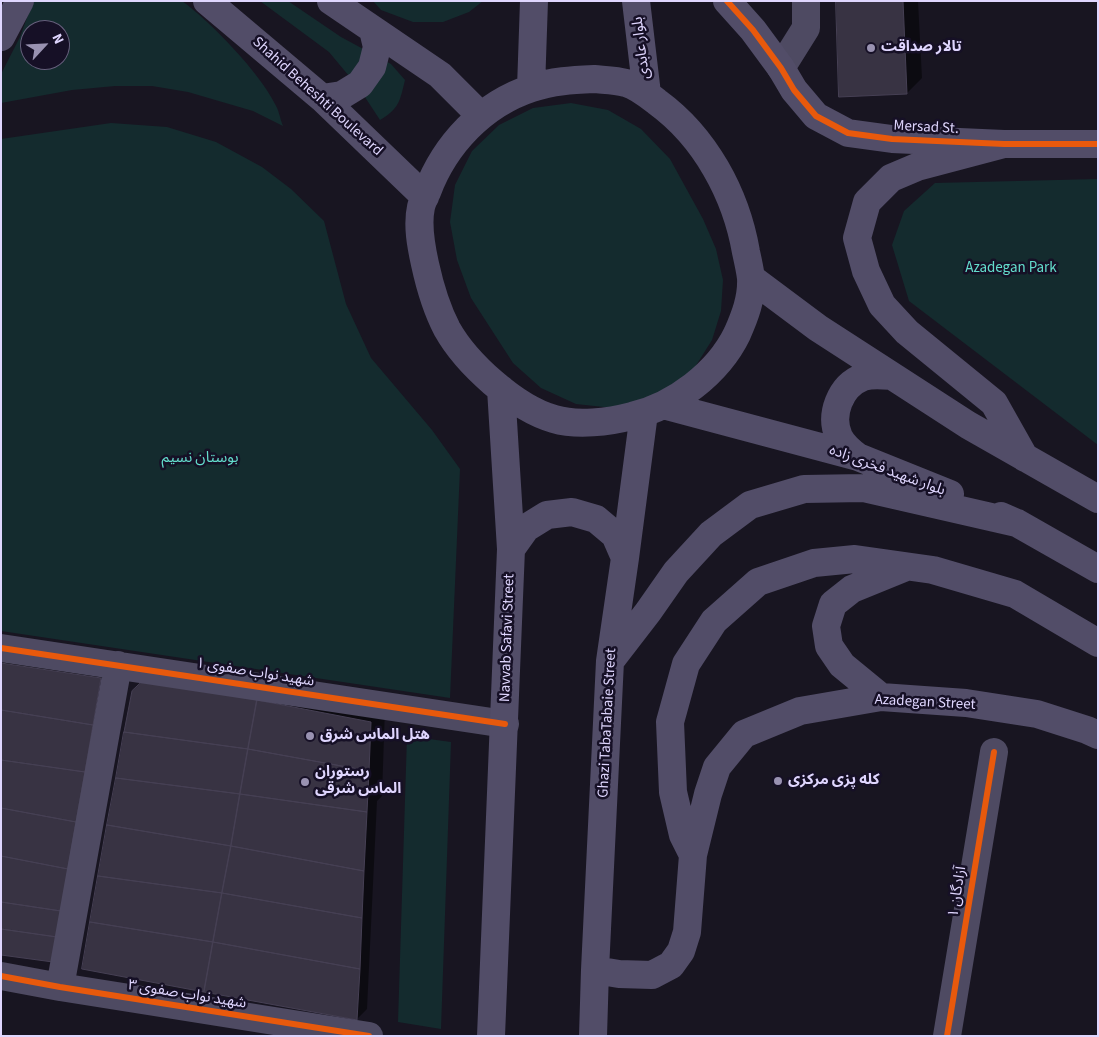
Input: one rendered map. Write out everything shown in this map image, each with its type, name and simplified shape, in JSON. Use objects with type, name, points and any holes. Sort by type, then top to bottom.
[{"type":"main road","points":[[1,37],[20,1]]},
{"type":"main road","name":"Shahid Beheshti Boulevard","points":[[207,1],[322,98],[425,197]]},
{"type":"main road","points":[[331,1],[440,74],[481,116]]},
{"type":"main road","points":[[531,88],[534,1]]},
{"type":"main road","name":"Mersad St.","points":[[727,1],[753,30],[781,68],[794,90],[816,116],[848,133],[892,139],[1004,144],[1098,144]]},
{"type":"main road","name":"بلوار عابدی","points":[[638,3],[647,94]]},
{"type":"main road","points":[[322,98],[342,95],[360,84],[372,68],[377,47],[373,30]]},
{"type":"main road","points":[[594,79],[626,83],[647,94],[676,115],[701,144],[727,190],[742,228],[751,278],[747,313],[733,342],[713,367],[696,383],[653,409],[614,420],[584,422],[554,419],[528,407],[501,390],[470,361],[448,330],[432,295],[420,243],[421,207],[434,172],[454,141],[481,116],[505,100],[531,88],[562,80],[594,79]]},
{"type":"main road","points":[[1004,144],[917,166],[891,178],[867,202],[857,238],[866,271],[882,305],[908,332],[994,403],[1025,458]]},
{"type":"main road","points":[[751,278],[818,328],[891,376],[968,425],[1098,499]]},
{"type":"main road","points":[[858,457],[847,448],[839,436],[836,423],[836,408],[842,395],[851,384],[863,377],[876,374],[891,376]]},
{"type":"main road","name":"Navvab Safavi Street","points":[[491,1036],[512,549],[501,390]]},
{"type":"main road","name":"بلوار شهید فخری زاده","points":[[653,409],[858,457],[932,486],[1017,523],[1098,569]]},
{"type":"main road","name":"Ghazi TabaTabaie Street","points":[[593,1036],[610,662],[625,558],[653,409]]},
{"type":"main road","points":[[610,662],[676,572],[711,534],[750,505],[804,489],[864,488],[1017,523]]},
{"type":"main road","points":[[512,549],[526,528],[547,515],[572,512],[596,519],[615,535],[625,558]]},
{"type":"main road","points":[[694,854],[683,835],[673,792],[670,722],[686,664],[714,621],[758,582],[814,563],[855,559],[933,570],[1015,594],[1098,643]]},
{"type":"main road","points":[[881,697],[842,665],[829,646],[826,626],[833,604],[852,589],[907,566]]},
{"type":"main road","name":"Azadegan Street","points":[[595,970],[619,974],[652,975],[670,965],[681,951],[687,932],[694,854],[708,794],[717,767],[744,734],[800,711],[881,697],[966,703],[1037,714],[1098,735]]},
{"type":"street","points":[[781,68],[806,28],[806,1]]},
{"type":"street","name":"شهید نواب صفوی ۱","points":[[1,648],[505,724]]},
{"type":"street","points":[[60,988],[118,665]]},
{"type":"street","name":"آزادگان ۱","points":[[947,1036],[994,752]]},
{"type":"street","name":"شهید نواب صفوی ۳","points":[[1,976],[60,988],[370,1036]]},
{"type":"green space","points":[[33,1],[182,1],[220,34],[246,63],[268,91],[278,109],[283,126],[253,111],[188,92],[152,86],[115,86],[72,90],[1,103],[1,74],[20,37],[20,70],[70,70],[70,20],[26,20]]},
{"type":"green space","points":[[260,1],[288,1],[341,37],[391,64],[405,80],[400,99],[395,108],[380,120],[359,88],[329,52]]},
{"type":"green space","points":[[373,1],[483,1],[469,12],[443,22],[413,22],[381,10]]},
{"type":"green space","points":[[571,103],[608,110],[641,129],[670,159],[703,219],[716,249],[723,280],[721,311],[712,340],[695,367],[672,388],[644,402],[613,408],[576,404],[541,388],[513,363],[471,298],[457,260],[450,222],[455,185],[472,151],[499,125],[533,108]]},
{"type":"green space","name":"بوستان نسیم","points":[[111,123],[167,127],[216,142],[262,167],[291,189],[324,221],[346,304],[371,358],[432,430],[460,469],[450,698],[1,631],[1,139]]},
{"type":"green space","name":"Azadegan Park","points":[[1098,179],[1098,445],[909,301],[892,245],[904,211],[935,183]]},
{"type":"green space","points":[[407,736],[451,742],[441,1029],[398,1022]]},
{"type":"building","name":"تالار صداقت","points":[[836,1],[903,1],[907,94],[839,97]]},
{"type":"building","points":[[1,663],[101,678],[93,725],[1,710]]},
{"type":"building","points":[[145,679],[257,700],[248,749],[124,732],[132,691]]},
{"type":"building","name":"هتل الماس شرق","points":[[257,700],[371,722],[369,771],[248,749]]},
{"type":"building","points":[[1,710],[93,725],[85,772],[1,760]]},
{"type":"building","points":[[124,732],[248,749],[240,794],[116,778]]},
{"type":"building","name":"رستوران الماس شرقی","points":[[248,749],[369,771],[367,812],[240,794]]},
{"type":"building","points":[[1,760],[85,772],[76,822],[1,808]]},
{"type":"building","points":[[116,778],[240,794],[231,846],[107,825]]},
{"type":"building","points":[[240,794],[367,812],[364,871],[231,846]]},
{"type":"building","points":[[1,808],[76,822],[68,869],[1,856]]},
{"type":"building","points":[[107,825],[231,846],[222,893],[98,876]]},
{"type":"building","points":[[231,846],[364,871],[362,918],[222,893]]},
{"type":"building","points":[[1,856],[68,869],[61,911],[1,902]]},
{"type":"building","points":[[98,876],[222,893],[213,942],[90,922]]},
{"type":"building","points":[[222,893],[362,918],[360,969],[213,942]]},
{"type":"building","points":[[1,902],[61,911],[57,937],[1,929]]},
{"type":"building","points":[[90,922],[213,942],[204,992],[82,969]]},
{"type":"building","points":[[1,929],[57,937],[53,962],[1,955]]},
{"type":"building","points":[[213,942],[360,969],[357,1020],[204,992]]},
{"type":"cycle path","points":[[727,1],[753,30],[781,68],[794,90],[816,116],[848,133],[892,139],[1004,144],[1098,144]]},
{"type":"cycle path","points":[[1,648],[505,724]]},
{"type":"cycle path","points":[[947,1036],[994,752]]},
{"type":"cycle path","points":[[1,976],[369,1036]]},
{"type":"place","name":"تالار صداقت","points":[[871,48]]},
{"type":"place","name":"هتل الماس شرق","points":[[310,736]]},
{"type":"place","name":"کله پزی مرکزی","points":[[778,781]]},
{"type":"place","name":"رستوران الماس شرقی","points":[[305,782]]}]
